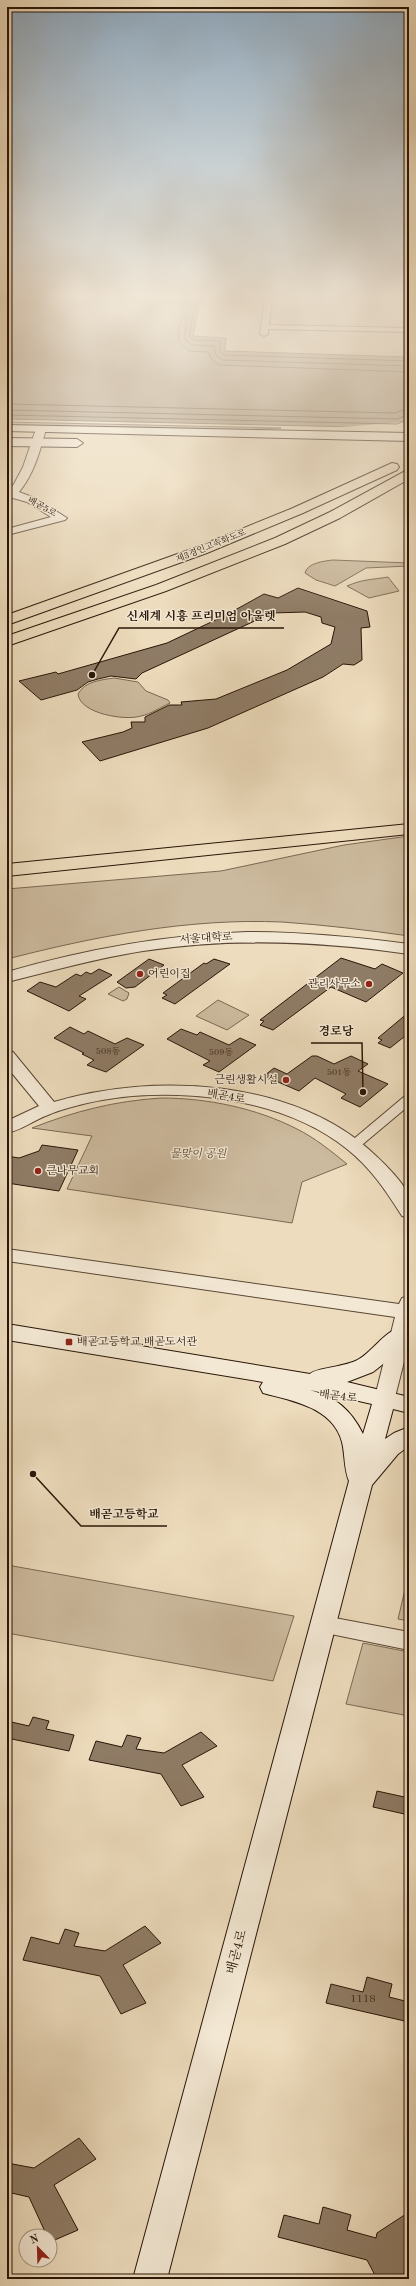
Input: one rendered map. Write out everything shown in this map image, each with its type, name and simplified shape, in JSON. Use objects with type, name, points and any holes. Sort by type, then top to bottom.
[{"type":"highway","name":"제3경인고속화도로","points":[[7,620],[119,583],[406,467]]},
{"type":"highway","name":"제3경인고속화도로","points":[[7,631],[129,589],[238,548],[406,467]]},
{"type":"highway","points":[[7,641],[161,588],[280,541],[335,515],[406,467]]},
{"type":"highway","points":[[7,857],[409,818]]},
{"type":"highway","points":[[7,870],[409,829]]},
{"type":"main road","points":[[7,428],[409,437]]},
{"type":"main road","points":[[132,443],[409,440]]},
{"type":"main road","points":[[7,442],[92,443]]},
{"type":"main road","name":"배곧4로","points":[[7,1332],[363,1400],[397,1403],[361,1482],[150,2279]]},
{"type":"main road","points":[[273,1382],[345,1376],[359,1371],[381,1357],[401,1334],[409,1356]]},
{"type":"main road","name":"배곧4로","points":[[7,1343],[273,1382]]},
{"type":"main road","points":[[273,1382],[326,1404],[339,1415],[351,1434],[361,1482]]},
{"type":"main road","points":[[361,1482],[392,1446],[409,1435]]},
{"type":"street","name":"배곧5로","points":[[7,532],[61,518],[31,500],[11,496],[37,443],[41,429]]},
{"type":"street","name":"서울대학로","points":[[7,976],[97,954],[144,945],[222,937],[282,937],[346,941],[409,949]]},
{"type":"street","points":[[7,1056],[49,1107]]},
{"type":"street","name":"배곧4로","points":[[7,1128],[49,1107],[100,1096],[167,1090],[213,1094],[265,1105],[305,1118],[328,1128],[353,1146],[384,1172],[409,1212]]},
{"type":"street","points":[[353,1146],[409,1099]]},
{"type":"street","name":"배곧4로","points":[[7,1255],[408,1307],[401,1334],[397,1403]]},
{"type":"street","points":[[324,1625],[409,1640]]},
{"type":"green space","points":[[7,422],[281,428],[220,431],[7,426]]},
{"type":"green space","points":[[333,560],[409,563],[409,566],[366,568],[335,586],[316,580],[305,573],[306,570],[312,565]]},
{"type":"green space","points":[[388,577],[399,591],[369,598],[347,586],[363,581]]},
{"type":"green space","points":[[114,678],[138,682],[146,691],[168,700],[170,703],[145,715],[134,717],[115,717],[95,711],[87,707],[81,701],[78,694],[85,686],[94,682]]},
{"type":"green space","points":[[409,836],[409,936],[282,922],[247,921],[212,923],[143,930],[75,943],[7,959],[7,889],[221,871],[344,845]]},
{"type":"green space","points":[[119,987],[129,993],[127,999],[123,1001],[108,994]]},
{"type":"green space","points":[[218,1000],[249,1015],[227,1030],[196,1016]]},
{"type":"green space","name":"물맞이 공원","points":[[161,1098],[178,1098],[213,1102],[265,1115],[304,1133],[323,1145],[347,1164],[302,1182],[292,1223],[67,1189],[92,1136],[32,1128],[80,1112],[111,1104]]},
{"type":"green space","points":[[7,1565],[294,1616],[273,1681],[7,1633]]},
{"type":"green space","points":[[409,1573],[409,1621],[398,1619]]},
{"type":"green space","points":[[363,1643],[409,1652],[409,1716],[346,1704]]},
{"type":"water","points":[[7,404],[409,404],[409,421],[398,428],[7,419]]},
{"type":"pier","points":[[405,404],[409,404],[409,424],[405,428],[398,430],[331,428],[403,422]]},
{"type":"building","points":[[298,588],[367,611],[370,627],[361,628],[362,660],[354,665],[343,664],[323,677],[208,728],[100,761],[82,742],[123,732],[132,728],[131,722],[145,722],[145,717],[169,705],[182,705],[181,702],[216,699],[287,670],[331,644],[335,627],[322,623],[321,617],[305,612],[272,613],[142,673],[136,679],[111,676],[88,682],[77,690],[41,700],[19,681],[56,672],[58,674],[167,643],[226,615],[264,594],[278,598]]},
{"type":"building","points":[[341,958],[375,969],[382,964],[403,973],[366,1002],[331,987],[273,1030],[260,1025],[264,1021],[260,1020]]},
{"type":"building","name":"어린이집","points":[[149,959],[164,965],[135,987],[126,988],[117,982]]},
{"type":"building","points":[[214,959],[230,964],[175,1004],[162,998],[167,995],[163,993],[204,963],[206,964]]},
{"type":"building","points":[[99,969],[112,975],[79,996],[86,999],[69,1011],[27,991],[40,982],[56,987],[76,974],[81,976],[86,972],[91,974]]},
{"type":"building","points":[[409,1012],[409,1033],[390,1048],[378,1043],[382,1040],[378,1038]]},
{"type":"building","points":[[70,1027],[84,1034],[88,1031],[115,1044],[127,1038],[144,1045],[106,1072],[87,1065],[94,1060],[82,1054],[84,1053],[54,1038]]},
{"type":"building","points":[[181,1029],[197,1035],[200,1032],[229,1045],[240,1038],[256,1045],[219,1072],[203,1065],[210,1061],[167,1039]]},
{"type":"building","points":[[312,1056],[317,1056],[334,1064],[351,1056],[368,1064],[358,1071],[388,1084],[360,1107],[341,1098],[346,1094],[315,1078],[299,1091],[264,1076],[274,1068],[287,1074]]},
{"type":"building","name":"큰나무교회","points":[[42,1145],[78,1150],[59,1191],[7,1183],[7,1156],[19,1158],[39,1151]]},
{"type":"building","points":[[33,1717],[49,1721],[46,1729],[74,1735],[69,1751],[7,1738],[7,1721],[29,1726]]},
{"type":"building","points":[[201,1732],[217,1746],[182,1765],[204,1797],[181,1806],[161,1774],[89,1760],[96,1741],[122,1747],[127,1735],[141,1738],[136,1749],[164,1753]]},
{"type":"building","points":[[377,1791],[409,1798],[409,1815],[373,1807]]},
{"type":"building","points":[[145,1926],[161,1943],[123,1965],[146,2003],[121,2014],[100,1976],[23,1960],[31,1937],[59,1944],[65,1929],[79,1933],[74,1946],[105,1951]]},
{"type":"building","points":[[367,1977],[392,1984],[389,1997],[409,2002],[409,2022],[326,2003],[331,1984],[363,1992]]},
{"type":"building","points":[[79,2138],[96,2159],[54,2185],[78,2230],[58,2239],[58,2228],[43,2228],[29,2197],[7,2192],[7,2163],[34,2168]]},
{"type":"building","points":[[323,2207],[351,2215],[347,2230],[376,2238],[377,2233],[409,2212],[409,2241],[405,2243],[406,2279],[377,2279],[367,2260],[278,2237],[284,2215],[319,2224]]},
{"type":"place","name":"신세계 시흥 프리미엄 아울렛","points":[[92,675]]},
{"type":"place","name":"어린이집","points":[[140,974]]},
{"type":"place","name":"관리사무소","points":[[369,984]]},
{"type":"place","name":"근린생활시설","points":[[286,1080]]},
{"type":"place","name":"경로당","points":[[363,1092]]},
{"type":"place","name":"큰나무교회","points":[[38,1171]]},
{"type":"place","name":"배곧고등학교.배곧도서관","points":[[69,1342]]},
{"type":"place","name":"배곧고등학교","points":[[33,1474]]}]
